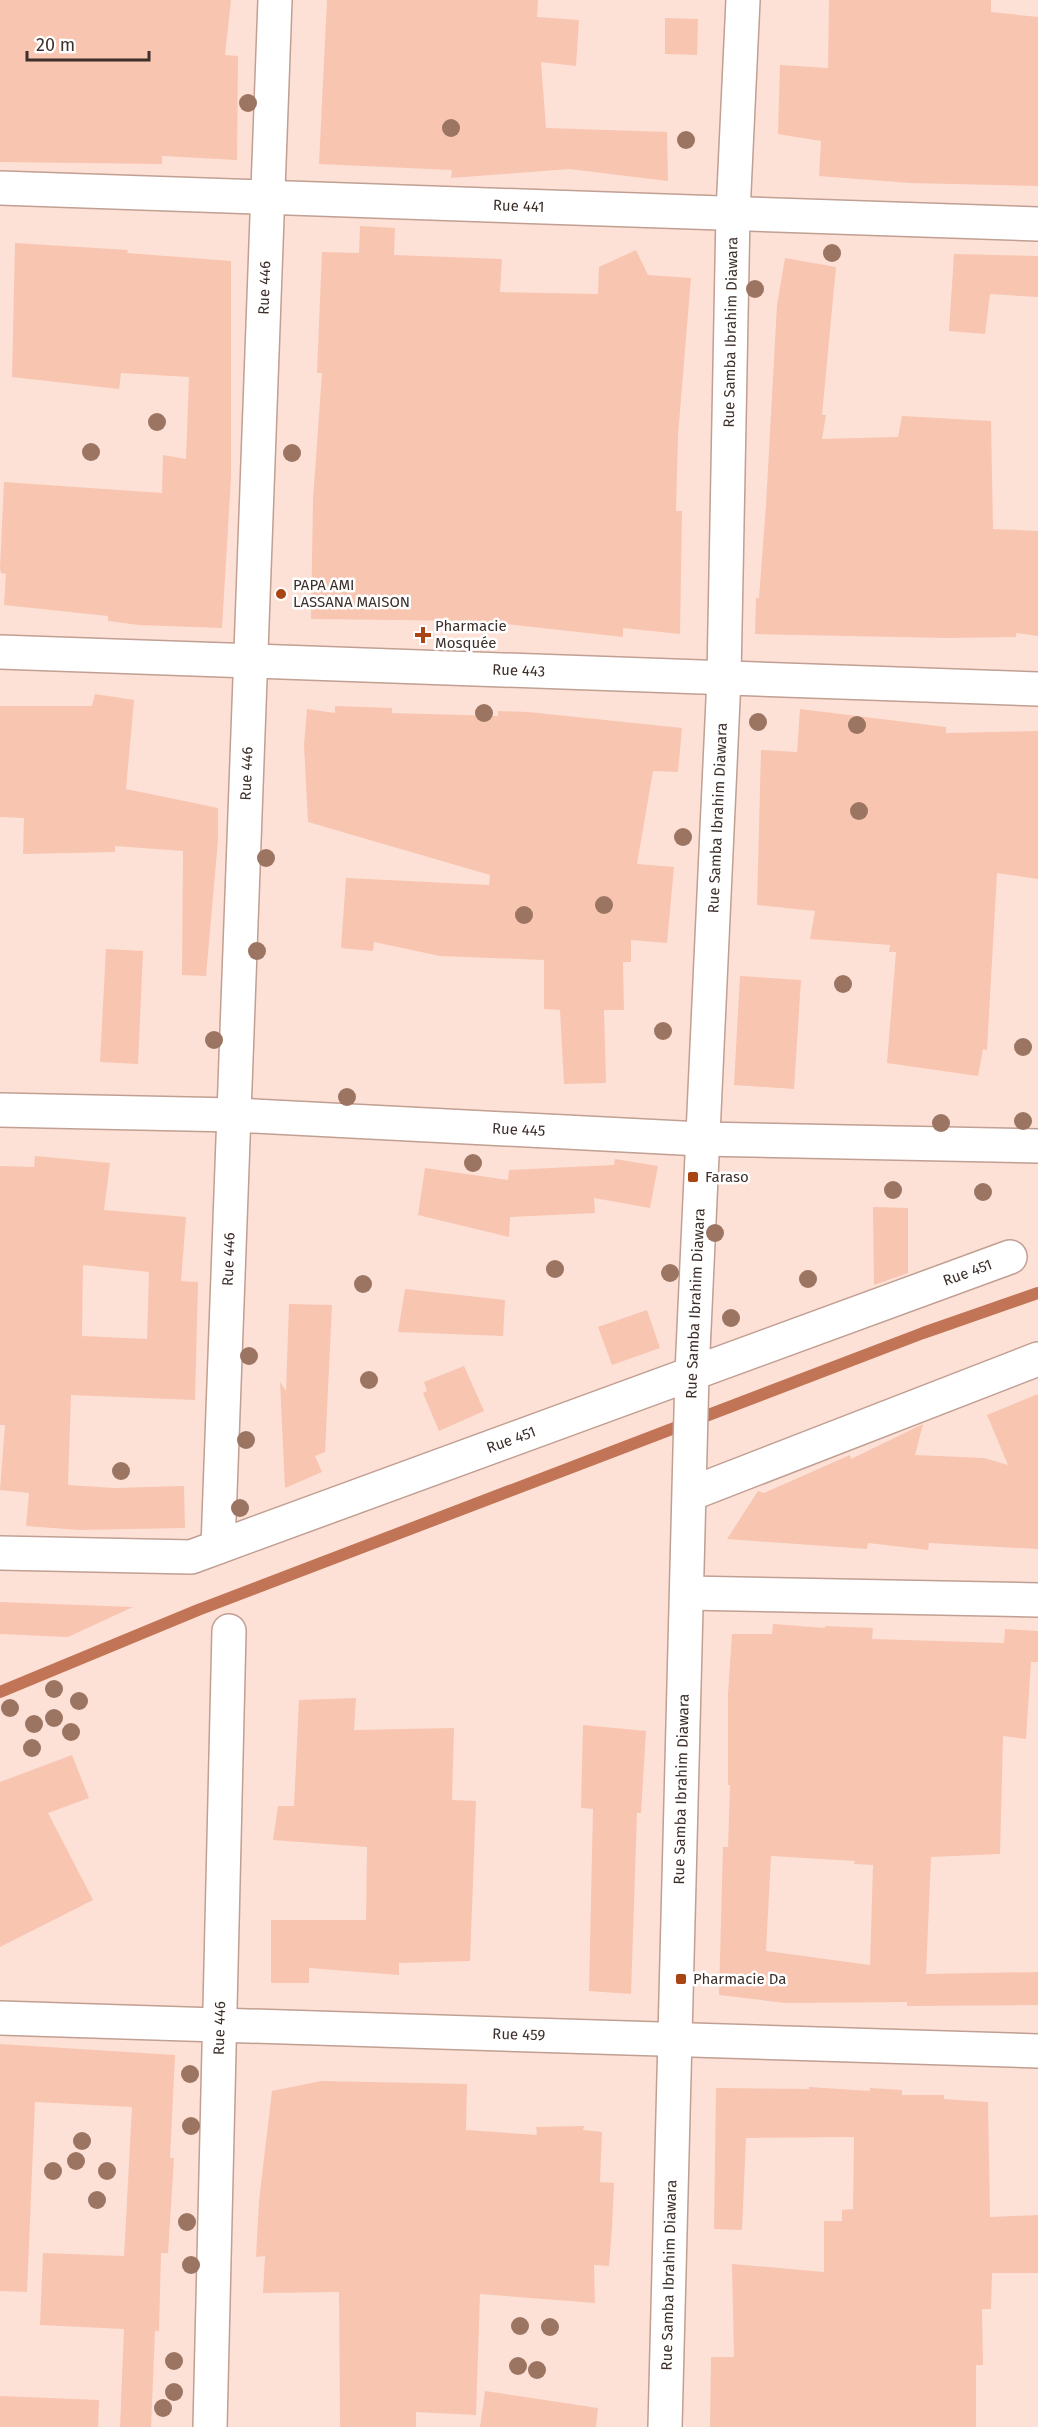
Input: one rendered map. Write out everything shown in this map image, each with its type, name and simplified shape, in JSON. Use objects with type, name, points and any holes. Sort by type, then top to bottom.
[{"type":"street","name":"Rue 446","points":[[218,1547],[275,0]]},
{"type":"street","name":"Rue Samba Ibrahim Diawara","points":[[664,2427],[692,1373],[724,678],[733,213],[743,0]]},
{"type":"street","name":"Rue 441","points":[[0,188],[1038,224]]},
{"type":"street","name":"Rue 443","points":[[0,652],[1038,689]]},
{"type":"street","name":"Rue 445","points":[[0,1110],[234,1115],[702,1139],[1038,1146]]},
{"type":"street","name":"Rue 451","points":[[0,1553],[191,1557],[1010,1257]]},
{"type":"street","points":[[690,1494],[1038,1359]]},
{"type":"street","points":[[687,1593],[1038,1600]]},
{"type":"street","name":"Rue 446","points":[[210,2427],[229,1630]]},
{"type":"street","name":"Rue 459","points":[[0,2018],[1038,2051]]},
{"type":"building","points":[[0,0],[231,0],[225,55],[238,56],[237,160],[162,156],[162,164],[0,162]]},
{"type":"building","points":[[327,0],[538,0],[537,17],[579,20],[576,66],[541,62],[546,128],[667,132],[668,181],[569,169],[451,178],[452,170],[319,164]]},
{"type":"building","points":[[829,0],[991,0],[991,12],[1038,17],[1038,186],[910,183],[819,176],[821,141],[778,134],[780,65],[828,68]]},
{"type":"building","points":[[665,18],[698,19],[697,55],[665,54]]},
{"type":"building","points":[[360,226],[395,228],[394,255],[502,259],[500,292],[598,294],[599,267],[636,250],[648,275],[691,278],[678,435],[676,511],[682,511],[680,634],[623,628],[623,637],[480,621],[311,619],[313,500],[322,373],[317,373],[322,252],[359,253]]},
{"type":"building","points":[[15,243],[128,250],[127,253],[231,261],[231,478],[222,628],[139,625],[108,621],[108,616],[4,605],[6,574],[1,573],[0,568],[4,482],[162,493],[163,455],[186,459],[189,377],[121,373],[119,389],[12,377]]},
{"type":"building","points":[[954,254],[1038,256],[1038,297],[990,294],[985,334],[949,331]]},
{"type":"building","points":[[785,258],[836,267],[822,415],[826,415],[822,439],[898,437],[902,416],[991,421],[993,529],[1038,531],[1038,636],[1016,633],[1016,637],[948,638],[755,634],[756,598],[759,598],[766,505],[777,305]]},
{"type":"building","points":[[95,694],[134,700],[126,789],[218,808],[218,840],[206,976],[182,975],[183,851],[115,846],[115,852],[23,854],[24,818],[0,817],[0,706],[92,706]]},
{"type":"building","points":[[335,706],[392,708],[392,713],[498,716],[498,711],[528,712],[682,728],[678,772],[653,771],[637,864],[674,867],[667,943],[631,940],[631,962],[623,962],[624,1010],[604,1010],[606,1083],[564,1084],[560,1010],[544,1009],[544,960],[440,956],[374,942],[373,951],[341,948],[346,878],[489,885],[490,875],[308,822],[304,745],[307,709],[335,713]]},
{"type":"building","points":[[800,709],[946,727],[946,733],[1038,731],[1038,879],[997,873],[987,1050],[983,1049],[978,1076],[887,1063],[896,952],[889,952],[890,945],[810,939],[815,911],[757,905],[761,750],[797,752]]},
{"type":"building","points":[[106,949],[143,951],[138,1064],[100,1062]]},
{"type":"building","points":[[740,976],[801,980],[794,1089],[734,1085]]},
{"type":"building","points":[[35,1156],[110,1163],[104,1210],[186,1217],[181,1281],[198,1282],[195,1400],[71,1395],[68,1485],[114,1488],[184,1486],[185,1528],[79,1530],[26,1526],[29,1493],[0,1490],[5,1425],[0,1425],[0,1166],[34,1167]],"holes":[[[83,1265],[149,1272],[147,1339],[82,1336]]]},
{"type":"building","points":[[615,1159],[658,1166],[650,1208],[594,1198],[595,1213],[510,1217],[509,1237],[418,1215],[425,1168],[508,1180],[509,1170],[614,1165]]},
{"type":"building","points":[[873,1207],[908,1208],[908,1273],[874,1285]]},
{"type":"building","points":[[405,1289],[505,1300],[503,1336],[398,1332]]},
{"type":"building","points":[[289,1304],[332,1305],[325,1452],[315,1456],[322,1472],[285,1488],[280,1382],[286,1391]]},
{"type":"building","points":[[647,1310],[660,1348],[612,1365],[598,1327]]},
{"type":"building","points":[[464,1366],[484,1411],[439,1431],[423,1393],[427,1391],[424,1382]]},
{"type":"building","points":[[1038,1394],[1038,1549],[929,1543],[928,1550],[868,1543],[867,1549],[727,1539],[758,1491],[764,1493],[850,1455],[851,1459],[923,1424],[915,1455],[984,1458],[1008,1465],[987,1415]]},
{"type":"building","points":[[0,1602],[133,1607],[68,1637],[0,1634]]},
{"type":"building","points":[[773,1624],[825,1628],[825,1626],[873,1628],[872,1639],[1004,1643],[1005,1629],[1038,1631],[1038,1662],[1031,1662],[1026,1739],[1003,1736],[1000,1854],[931,1857],[926,1974],[1038,1972],[1038,2005],[907,2006],[907,2002],[786,2003],[719,1995],[723,1847],[728,1847],[730,1785],[728,1785],[728,1694],[732,1634],[772,1634]],"holes":[[[771,1856],[855,1861],[854,1864],[873,1865],[870,1965],[766,1951]]]},
{"type":"building","points":[[356,1698],[354,1730],[454,1728],[452,1800],[476,1801],[470,1961],[399,1963],[399,1975],[309,1968],[309,1983],[271,1983],[271,1920],[366,1920],[367,1847],[273,1840],[278,1806],[294,1806],[299,1700]]},
{"type":"building","points":[[583,1725],[646,1731],[641,1813],[637,1813],[631,1994],[589,1991],[593,1809],[581,1808]]},
{"type":"building","points":[[72,1755],[89,1798],[48,1813],[93,1900],[0,1947],[0,1782]]},
{"type":"building","points":[[0,2044],[175,2055],[170,2158],[174,2158],[168,2253],[161,2253],[159,2331],[155,2331],[151,2427],[120,2427],[124,2329],[40,2325],[43,2253],[124,2256],[132,2107],[35,2102],[27,2292],[0,2291]]},
{"type":"building","points":[[321,2081],[467,2084],[466,2130],[537,2135],[536,2127],[584,2126],[583,2130],[602,2132],[600,2182],[614,2183],[609,2266],[594,2265],[595,2303],[480,2294],[476,2415],[416,2412],[416,2427],[340,2427],[339,2292],[263,2293],[265,2256],[256,2257],[259,2201],[272,2091]]},
{"type":"building","points":[[809,2087],[870,2091],[870,2088],[902,2090],[902,2095],[944,2095],[944,2099],[988,2102],[990,2217],[1038,2215],[1038,2273],[992,2273],[991,2309],[982,2309],[983,2365],[976,2365],[976,2427],[710,2427],[711,2357],[734,2357],[732,2264],[824,2272],[824,2221],[842,2221],[842,2210],[853,2209],[854,2137],[746,2138],[742,2230],[714,2229],[716,2088],[809,2089]]},
{"type":"building","points":[[485,2391],[598,2408],[596,2427],[480,2427]]},
{"type":"building","points":[[0,2396],[99,2400],[98,2427],[0,2427]]},
{"type":"waterway","points":[[0,1692],[198,1610],[923,1333],[1038,1293]]},
{"type":"place","name":"PAPA AMI LASSANA MAISON","points":[[281,594]]},
{"type":"place","name":"Pharmacie Mosquée","points":[[423,635]]},
{"type":"place","name":"Faraso","points":[[693,1177]]},
{"type":"place","name":"Pharmacie Da","points":[[681,1979]]}]
